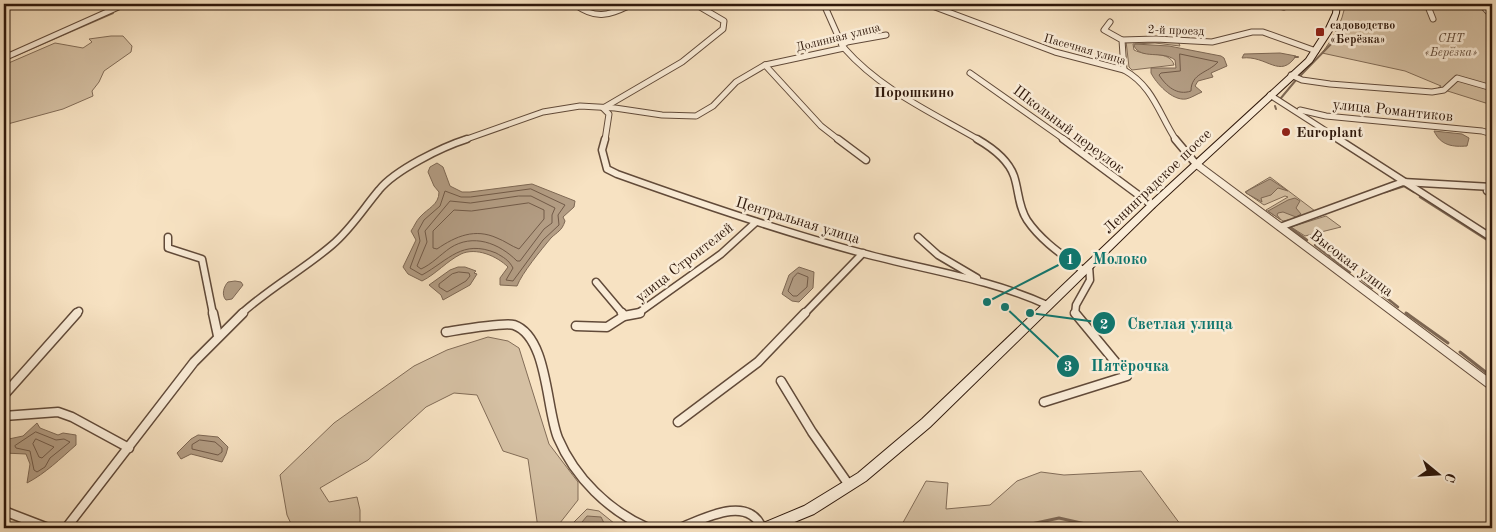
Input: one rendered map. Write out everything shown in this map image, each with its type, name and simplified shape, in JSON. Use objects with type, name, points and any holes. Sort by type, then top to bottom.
[{"type":"main road","name":"Ленинградское шоссе","points":[[764,528],[809,510],[849,486],[926,423],[1152,205],[1316,52],[1330,28],[1336,13],[1337,4]]},
{"type":"street","points":[[4,58],[126,4]]},
{"type":"street","points":[[574,4],[588,15],[596,16],[612,13],[633,4]]},
{"type":"street","points":[[603,108],[643,86],[708,44],[723,29],[724,22],[695,4]]},
{"type":"street","name":"Пасечная улица","points":[[927,4],[1055,52],[1124,70],[1132,74],[1151,93],[1170,130],[1196,164]]},
{"type":"street","points":[[1270,4],[1284,7],[1293,4]]},
{"type":"street","points":[[1427,4],[1433,19]]},
{"type":"street","points":[[1481,4],[1492,16]]},
{"type":"street","points":[[826,8],[843,46],[872,77],[977,140],[1000,156],[1014,174],[1021,209],[1027,219],[1042,236],[1087,268],[1090,280],[1076,305],[1075,315],[1127,376],[1044,402]]},
{"type":"street","points":[[1110,22],[1104,30],[1122,40],[1124,70]]},
{"type":"street","name":"2-й проезд","points":[[1122,40],[1156,39],[1212,42],[1252,32],[1264,32],[1316,52]]},
{"type":"street","name":"Долинная улица","points":[[66,528],[194,362],[218,336],[250,306],[331,246],[351,228],[380,188],[426,156],[449,145],[543,112],[580,106],[615,108],[662,116],[696,116],[713,106],[736,82],[765,64],[843,46],[847,42],[886,35]]},
{"type":"street","points":[[765,64],[821,126],[866,160]]},
{"type":"street","name":"Школьный переулок","points":[[970,74],[1058,135],[1152,205]]},
{"type":"street","points":[[1292,75],[1302,80],[1330,84],[1432,92],[1444,90],[1457,78],[1492,88]]},
{"type":"street","points":[[1270,95],[1292,107],[1403,182],[1492,238]]},
{"type":"street","name":"улица Романтиков","points":[[1292,107],[1326,116],[1400,122],[1492,134]]},
{"type":"street","name":"Центральная улица","points":[[603,108],[609,114],[609,122],[602,150],[607,169],[756,222],[863,253],[984,282],[1030,297],[1047,306]]},
{"type":"street","name":"Высокая улица","points":[[1196,164],[1492,385]]},
{"type":"street","points":[[1280,227],[1403,182],[1474,186],[1491,191]]},
{"type":"street","name":"улица Строителей","points":[[576,326],[607,327],[624,316],[638,314],[721,254],[756,222]]},
{"type":"street","points":[[168,237],[168,248],[202,259],[218,336]]},
{"type":"street","points":[[918,237],[938,255],[984,282]]},
{"type":"street","points":[[678,422],[758,362],[863,253]]},
{"type":"street","points":[[596,282],[624,316]]},
{"type":"street","points":[[4,395],[80,311]]},
{"type":"street","points":[[446,332],[512,324],[525,330],[544,372],[553,425],[564,452],[590,486],[610,506],[648,528]]},
{"type":"street","points":[[781,381],[812,432],[849,486]]},
{"type":"street","points":[[4,416],[58,412],[72,416],[129,448]]},
{"type":"street","points":[[680,528],[729,510],[750,513],[757,518],[764,528]]},
{"type":"street","points":[[4,511],[48,528]]},
{"type":"green space","name":"СНТ «Берёзка»","points":[[1345,4],[1492,4],[1492,105],[1438,88],[1441,86],[1405,71],[1322,53],[1337,30]]},
{"type":"green space","points":[[123,36],[132,46],[131,52],[104,71],[92,91],[93,96],[63,109],[4,125],[4,65],[55,43],[83,48],[92,42],[89,39]]},
{"type":"green space","points":[[1126,41],[1178,41],[1180,46],[1155,43],[1133,44],[1134,50],[1168,57],[1174,65],[1132,70],[1129,67]]},
{"type":"green space","points":[[1270,177],[1315,211],[1300,218],[1283,221],[1266,210],[1288,197],[1285,196],[1264,205],[1245,192]]},
{"type":"green space","points":[[1326,216],[1341,227],[1305,236],[1291,227]]},
{"type":"green space","points":[[488,337],[508,341],[519,348],[549,444],[578,482],[578,500],[556,528],[538,528],[528,459],[503,451],[477,395],[454,393],[426,407],[368,460],[320,488],[329,502],[357,497],[360,510],[360,528],[293,528],[287,515],[280,475],[334,423],[414,366],[447,350]]},
{"type":"green space","points":[[1141,471],[1183,528],[900,528],[926,481],[948,483],[946,509],[990,505],[1017,481],[1041,472],[1064,475]]},
{"type":"green space","points":[[587,509],[599,511],[620,528],[568,528]]},
{"type":"water","points":[[1135,44],[1169,46],[1221,56],[1224,58],[1227,66],[1211,73],[1213,77],[1198,81],[1195,86],[1202,92],[1186,99],[1181,99],[1165,90],[1151,73],[1151,68],[1176,68],[1175,60],[1170,57],[1142,53],[1137,50],[1134,46]]},
{"type":"water","points":[[1280,53],[1296,56],[1290,63],[1284,66],[1272,65],[1251,58],[1242,58],[1244,54]]},
{"type":"water","points":[[1434,131],[1462,134],[1469,138],[1467,146],[1444,143]]},
{"type":"water","points":[[437,163],[443,167],[450,186],[462,192],[532,184],[575,201],[574,207],[563,217],[565,221],[562,227],[537,255],[517,286],[500,285],[500,278],[508,267],[498,259],[480,252],[461,254],[422,281],[408,274],[403,267],[416,240],[411,231],[439,196],[439,192],[428,172],[430,167]]},
{"type":"water","points":[[1270,179],[1288,191],[1278,188],[1271,195],[1261,198],[1262,202],[1246,193],[1247,191]]},
{"type":"water","points":[[1295,198],[1300,201],[1296,208],[1301,214],[1296,217],[1283,212],[1278,213],[1277,215],[1281,220],[1268,211],[1288,200]]},
{"type":"water","points":[[465,267],[476,271],[474,273],[477,274],[470,285],[443,300],[441,295],[429,285],[450,270]]},
{"type":"water","points":[[799,267],[814,272],[813,288],[799,302],[792,301],[782,294],[789,275]]},
{"type":"water","points":[[228,282],[241,282],[243,285],[232,299],[226,300],[223,293],[225,286]]},
{"type":"water","points":[[37,423],[40,428],[58,435],[63,433],[76,435],[76,445],[47,470],[27,483],[30,464],[26,454],[4,453],[4,440],[23,436]]},
{"type":"water","points":[[198,435],[218,437],[228,447],[222,462],[191,454],[181,459],[177,453],[191,439]]},
{"type":"water","points":[[587,516],[601,517],[606,527],[609,528],[577,528]]},
{"type":"waterway","points":[[14,56],[113,13]]},
{"type":"waterway","points":[[1300,76],[1332,43]]},
{"type":"waterway","points":[[1281,98],[1296,80]]},
{"type":"waterway","points":[[1385,192],[1404,186],[1414,192]]},
{"type":"waterway","points":[[1420,197],[1492,243]]},
{"type":"waterway","points":[[1291,228],[1307,240]]},
{"type":"waterway","points":[[1315,245],[1350,272]]},
{"type":"waterway","points":[[1360,278],[1372,288]]},
{"type":"waterway","points":[[1383,295],[1398,307]]},
{"type":"waterway","points":[[1408,314],[1406,313],[1448,343]]},
{"type":"waterway","points":[[1460,352],[1492,377]]},
{"type":"waterway","points":[[1013,528],[1059,518],[1103,528]]},
{"type":"place","name":"садоводство «Берёзка»","points":[[1320,32]]},
{"type":"place","name":"Europlant","points":[[1286,132]]},
{"type":"place","name":"Молоко","points":[[987,302]]},
{"type":"place","name":"Пятёрочка","points":[[1005,307]]},
{"type":"place","name":"Светлая улица","points":[[1030,313]]},
{"type":"district","name":"Порошкино","points":[[914,92]]}]
